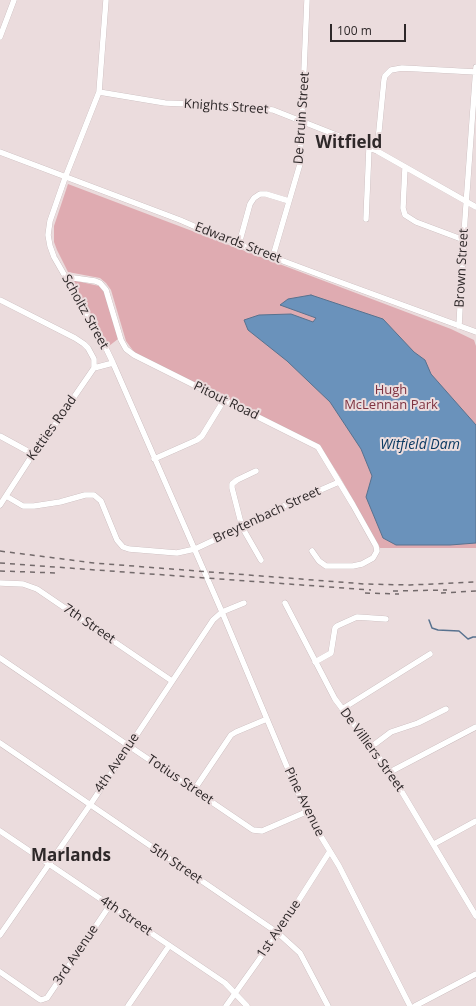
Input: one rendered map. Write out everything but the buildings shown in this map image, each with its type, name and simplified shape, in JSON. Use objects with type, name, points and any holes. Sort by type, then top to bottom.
[{"type":"street","points":[[0,37],[14,0]]},
{"type":"street","name":"Scholtz Street","points":[[106,0],[98,92],[65,178],[49,226],[48,235],[52,252],[103,342],[113,363],[222,612]]},
{"type":"street","name":"De Bruin Street","points":[[272,256],[300,164],[307,0]]},
{"type":"street","name":"Brown Street","points":[[459,326],[466,202],[474,126],[476,67]]},
{"type":"street","points":[[377,152],[384,80],[385,76],[391,70],[402,68],[476,72]]},
{"type":"street","name":"Knights Street","points":[[98,92],[171,104],[264,108],[274,110],[302,123],[369,148],[476,207]]},
{"type":"street","points":[[366,219],[369,148]]},
{"type":"street","name":"Edwards Street","points":[[0,152],[326,277],[476,332]]},
{"type":"street","points":[[405,168],[403,208],[405,215],[416,222],[464,240]]},
{"type":"street","points":[[239,244],[250,204],[257,195],[266,194],[289,201]]},
{"type":"street","name":"Pitout Road","points":[[67,278],[95,281],[100,283],[106,290],[121,340],[126,349],[134,355],[317,445],[376,546],[377,551],[373,558],[362,564],[353,566],[322,565],[318,562],[312,551]]},
{"type":"street","points":[[0,300],[84,344],[94,359],[94,368],[113,363]]},
{"type":"street","name":"Ketties Road","points":[[0,505],[33,454],[94,368]]},
{"type":"street","points":[[154,459],[197,440],[202,436],[224,400]]},
{"type":"street","points":[[0,436],[33,454]]},
{"type":"street","points":[[256,471],[232,484],[233,495],[242,527],[261,560]]},
{"type":"street","name":"Breytenbach Street","points":[[6,496],[23,506],[34,506],[92,494],[101,501],[117,540],[123,547],[172,554],[195,549],[242,527],[256,518],[339,482]]},
{"type":"street","name":"7th Street","points":[[0,583],[23,584],[37,589],[172,681]]},
{"type":"street","name":"4th Avenue","points":[[0,935],[90,805],[213,620],[222,612],[244,603]]},
{"type":"street","name":"De Villiers Street","points":[[285,603],[332,695],[390,772],[476,916]]},
{"type":"street","name":"Pine Avenue","points":[[222,612],[306,812],[339,866],[410,1006]]},
{"type":"street","points":[[315,662],[331,653],[335,628],[338,626],[357,617],[386,619]]},
{"type":"street","points":[[342,709],[430,654]]},
{"type":"street","name":"Totius Street","points":[[0,658],[253,830],[257,831],[267,829],[306,812]]},
{"type":"street","points":[[371,747],[391,732],[418,723],[446,709]]},
{"type":"street","points":[[194,790],[231,735],[266,719]]},
{"type":"street","points":[[390,772],[476,727]]},
{"type":"street","name":"5th Street","points":[[0,743],[278,933],[300,953],[328,1006]]},
{"type":"street","points":[[434,844],[476,821]]},
{"type":"street","name":"4th Street","points":[[0,831],[225,983],[247,1006]]},
{"type":"street","name":"1st Avenue","points":[[226,1006],[278,933],[330,852]]},
{"type":"street","name":"3rd Avenue","points":[[0,972],[38,999],[42,1000],[47,998],[110,905]]},
{"type":"street","points":[[128,1006],[169,946]]},
{"type":"street","points":[[415,1006],[476,974]]},
{"type":"green space","name":"Hugh McLennan Park","points":[[68,184],[451,329],[474,340],[476,346],[476,548],[380,548],[340,477],[319,445],[137,356],[126,341],[111,290],[106,283],[100,278],[68,272],[57,250],[54,242],[54,226]]},
{"type":"green space","points":[[72,280],[99,286],[104,292],[118,339],[109,346]]},
{"type":"water","name":"Witfield Dam","points":[[311,295],[383,319],[414,352],[425,360],[431,374],[476,425],[476,543],[450,545],[396,545],[383,538],[366,497],[372,476],[361,449],[330,402],[287,361],[248,330],[244,320],[259,315],[291,314],[313,322],[316,318],[280,305],[288,299]]},
{"type":"waterway","points":[[429,620],[432,628],[438,630],[459,631],[468,639],[476,637]]},
{"type":"railway","points":[[0,551],[94,563],[365,584],[410,585],[476,582]]},
{"type":"railway","points":[[0,563],[371,590]]},
{"type":"railway","points":[[0,571],[58,573]]},
{"type":"railway","points":[[393,591],[447,590]]},
{"type":"railway","points":[[441,593],[476,591]]},
{"type":"railway","points":[[365,593],[399,594]]},
{"type":"district","name":"Witfield","points":[[349,143]]},
{"type":"district","name":"Marlands","points":[[71,856]]}]
